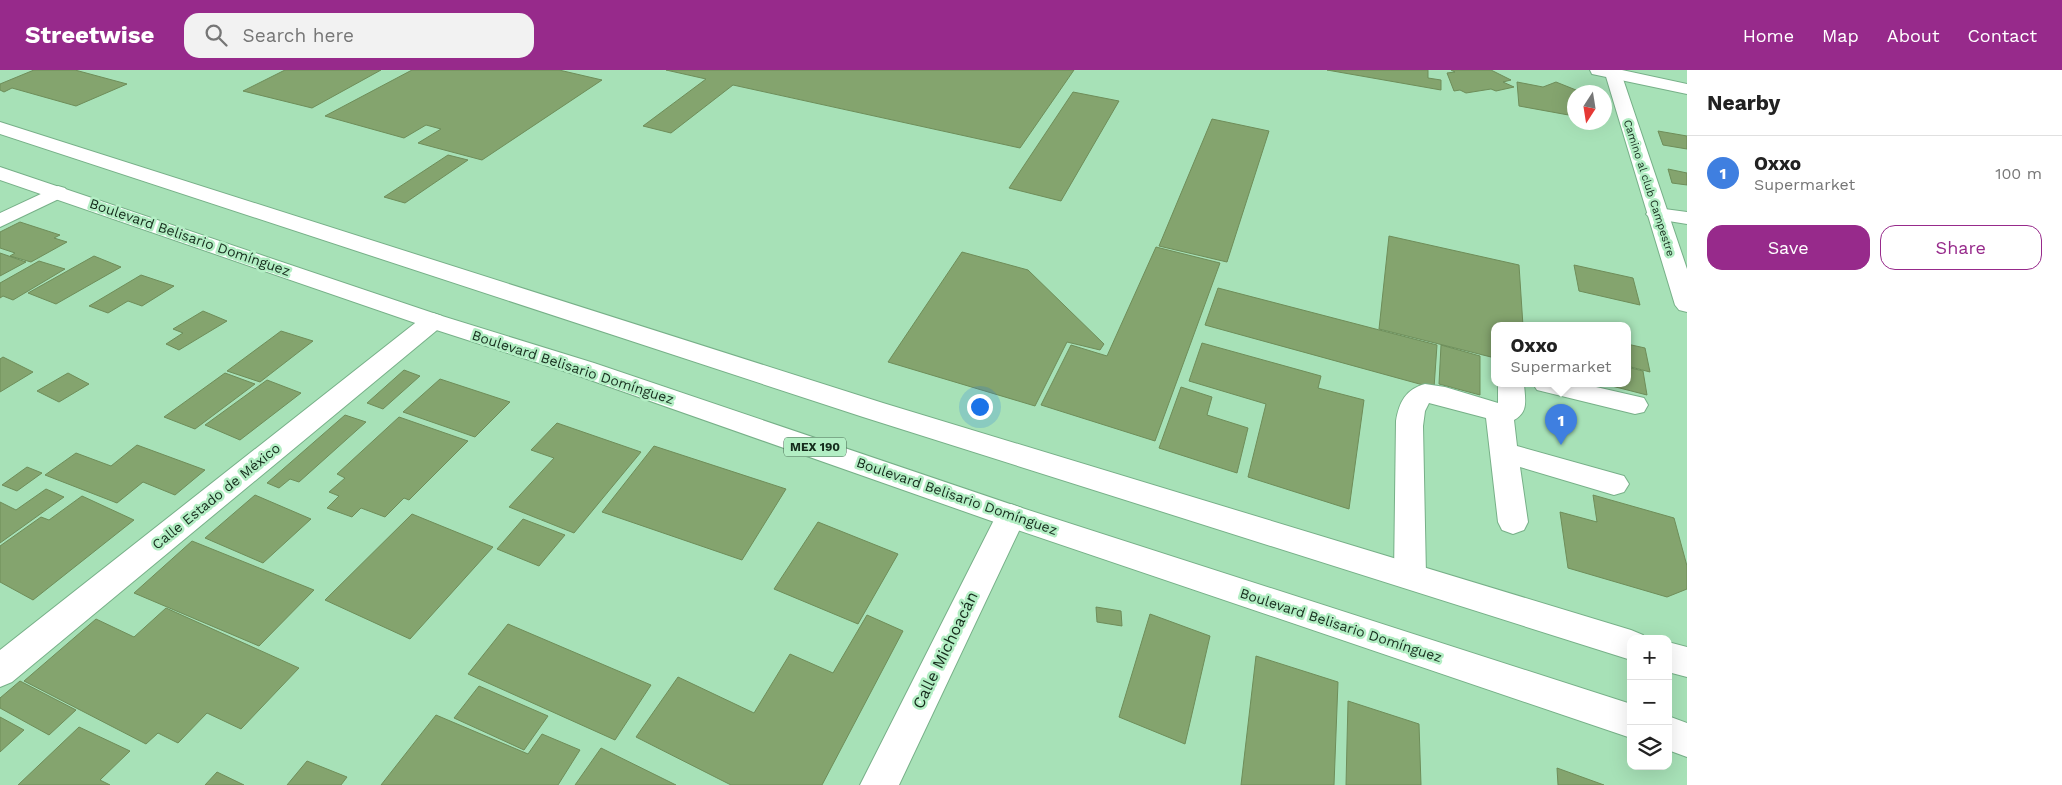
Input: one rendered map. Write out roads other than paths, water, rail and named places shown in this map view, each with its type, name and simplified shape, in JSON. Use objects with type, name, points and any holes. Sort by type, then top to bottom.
[{"type":"main road","points":[[1607,71],[1687,89]]},
{"type":"main road","name":"Camino al club Campestre","points":[[1607,71],[1687,305]]},
{"type":"main road","points":[[0,128],[873,410],[1627,644]]},
{"type":"main road","name":"Boulevard Belisario Domínguez","points":[[0,173],[433,322],[594,373],[1011,516],[1627,720]]},
{"type":"main road","points":[[0,221],[58,192]]},
{"type":"main road","points":[[1657,214],[1687,218]]},
{"type":"main road","name":"Calle Estado de México","points":[[0,672],[433,322]]},
{"type":"main road","points":[[1410,576],[1410,411],[1417,398],[1425,393],[1434,393],[1499,413],[1512,409],[1511,387]]},
{"type":"main road","points":[[1559,387],[1635,405]]},
{"type":"main road","points":[[1499,413],[1513,522]]},
{"type":"main road","points":[[1504,452],[1614,484]]},
{"type":"main road","name":"Calle Michoacán","points":[[879,785],[1011,516]]},
{"type":"main road","points":[[1672,657],[1687,662]]},
{"type":"main road","points":[[1672,734],[1687,740]]},
{"type":"place","name":"Oxxo","points":[[1561,445]]}]
